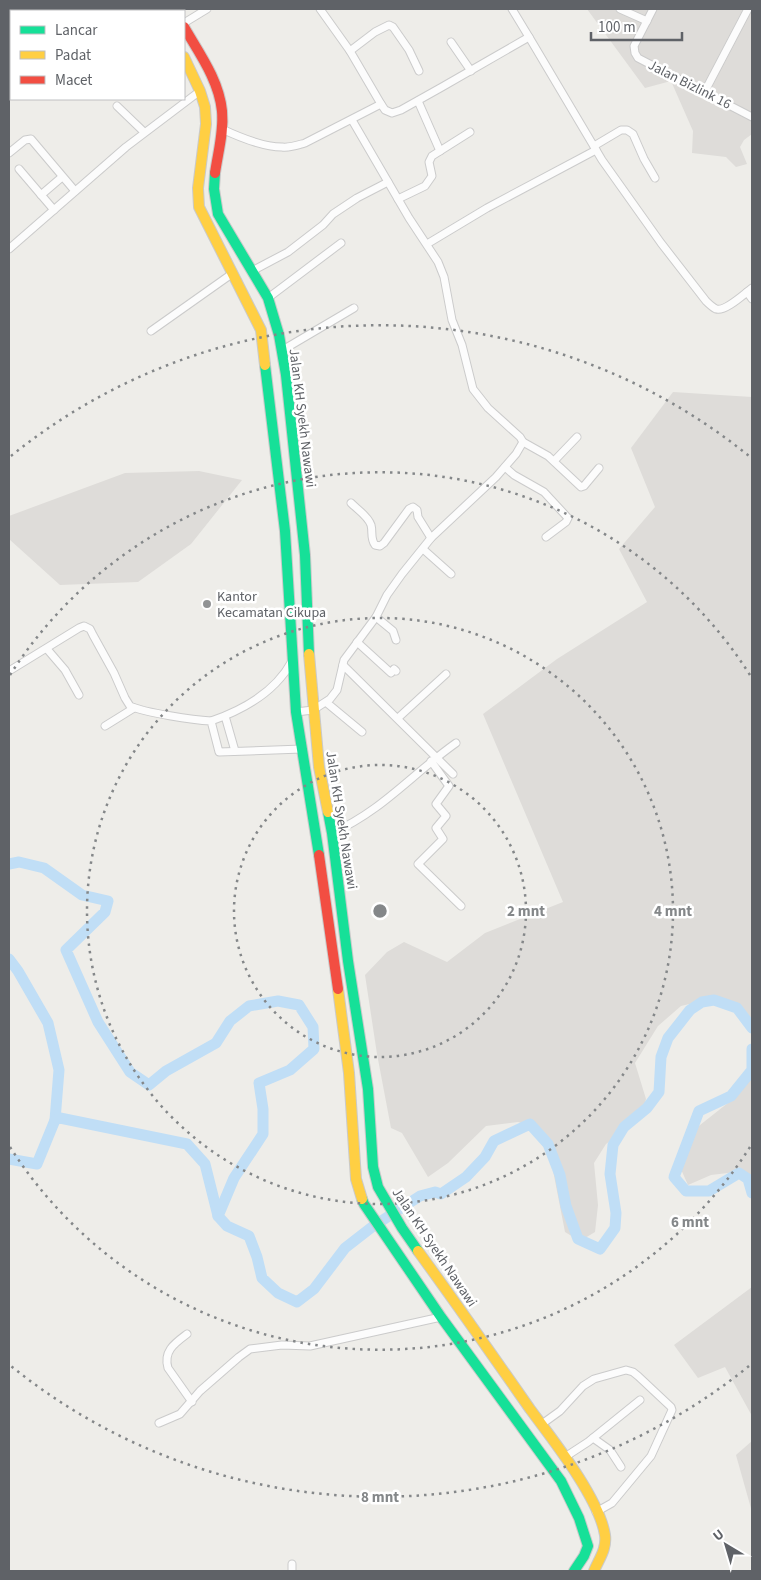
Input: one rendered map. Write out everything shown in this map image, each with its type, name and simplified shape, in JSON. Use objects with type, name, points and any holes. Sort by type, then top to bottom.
[{"type":"main road","name":"Jalan KH Syekh Nawawi","points":[[185,29],[214,81],[222,112],[222,129],[214,188],[214,206],[268,298],[286,375],[304,546],[313,710],[319,767],[332,833],[348,961],[368,1089],[373,1167],[378,1187],[386,1204],[402,1228],[565,1458],[596,1512],[603,1529],[605,1545],[594,1571]]},
{"type":"main road","name":"Jalan KH Syekh Nawawi","points":[[185,59],[200,91],[205,107],[206,124],[198,188],[199,207],[261,330],[285,531],[296,712],[324,887],[349,1072],[356,1179],[364,1204],[387,1235],[441,1317],[561,1481],[579,1518],[588,1546],[574,1571]]},
{"type":"street","points":[[185,22],[207,9]]},
{"type":"street","points":[[320,9],[350,51],[385,110],[392,113],[418,101],[529,37]]},
{"type":"street","points":[[512,9],[595,148],[661,243],[706,301],[718,310],[726,307],[750,290],[752,299]]},
{"type":"street","points":[[620,9],[646,21]]},
{"type":"street","name":"Jalan Bizlink 16","points":[[653,9],[634,46],[634,53],[638,58],[752,117]]},
{"type":"street","points":[[705,91],[748,9]]},
{"type":"street","points":[[350,51],[375,32],[390,25],[409,50],[419,71]]},
{"type":"street","points":[[451,42],[471,71]]},
{"type":"street","points":[[9,249],[144,132],[200,91]]},
{"type":"street","points":[[418,101],[440,151]]},
{"type":"street","points":[[222,129],[243,138],[281,148],[305,143],[381,104]]},
{"type":"street","points":[[118,106],[144,132]]},
{"type":"street","points":[[352,120],[398,199],[438,262],[444,277],[452,320],[462,345],[473,389],[488,408],[523,442],[554,461],[581,486],[584,486],[599,468]]},
{"type":"street","points":[[427,244],[595,148],[622,130],[627,130],[632,134],[655,178]]},
{"type":"street","points":[[398,199],[424,186],[430,180],[432,176],[429,162],[432,156],[470,132]]},
{"type":"street","points":[[9,154],[25,140],[31,139],[75,191]]},
{"type":"street","points":[[19,169],[54,210]]},
{"type":"street","points":[[41,195],[62,177]]},
{"type":"street","points":[[252,271],[288,252],[324,225],[333,214],[357,198],[388,182]]},
{"type":"street","points":[[268,298],[341,243]]},
{"type":"street","points":[[151,331],[233,273]]},
{"type":"street","points":[[281,352],[354,308]]},
{"type":"street","points":[[554,461],[577,437]]},
{"type":"street","points":[[296,712],[313,710],[327,703],[337,690],[343,665],[376,617],[387,595],[431,538],[506,467],[523,442]]},
{"type":"street","points":[[506,467],[514,476],[544,492],[568,518],[566,522],[546,537]]},
{"type":"street","points":[[351,504],[367,517],[374,545],[380,546],[384,543],[409,509],[413,507],[417,510],[418,518],[431,538]]},
{"type":"street","points":[[423,549],[451,574]]},
{"type":"street","points":[[376,617],[393,631],[396,640]]},
{"type":"street","points":[[9,671],[84,626],[90,629],[114,673],[126,701],[134,708],[211,721],[225,716],[253,701],[278,683],[293,661]]},
{"type":"street","points":[[357,642],[391,673],[394,669],[396,671]]},
{"type":"street","points":[[47,649],[65,670],[79,695]]},
{"type":"street","points":[[343,665],[398,718],[434,759],[453,774]]},
{"type":"street","points":[[398,718],[446,674]]},
{"type":"street","points":[[327,703],[362,732]]},
{"type":"street","points":[[105,726],[134,708]]},
{"type":"street","points":[[225,716],[235,751]]},
{"type":"street","points":[[211,721],[219,752],[302,749]]},
{"type":"street","points":[[332,833],[358,820],[376,808],[456,743]]},
{"type":"street","points":[[434,759],[449,786],[436,804],[446,816],[436,828],[443,838],[418,864],[462,906]]},
{"type":"street","points":[[159,1423],[180,1414],[200,1391],[250,1350],[282,1345],[310,1346],[441,1317]]},
{"type":"street","points":[[187,1334],[172,1346],[167,1354],[166,1362],[168,1368],[192,1402]]},
{"type":"street","points":[[542,1424],[560,1411],[587,1382],[622,1371],[633,1372],[669,1404],[672,1410],[651,1456],[612,1503],[596,1512]]},
{"type":"street","points":[[565,1458],[640,1400]]},
{"type":"street","points":[[592,1438],[610,1450],[621,1467]]},
{"type":"shaded area","points":[[587,9],[752,9],[752,134],[744,140],[740,147],[747,164],[736,167],[726,157],[692,153],[693,131],[671,81],[645,88]]},
{"type":"shaded area","points":[[673,392],[752,397],[752,1030],[748,1022],[726,1005],[706,1000],[681,1006],[658,1026],[635,1063],[646,1099],[641,1118],[606,1144],[594,1163],[598,1205],[595,1232],[580,1241],[565,1232],[549,1150],[538,1128],[518,1122],[486,1126],[448,1163],[428,1177],[402,1133],[391,1128],[365,975],[387,952],[404,942],[447,962],[485,933],[563,902],[483,714],[557,659],[647,602],[619,549],[655,507],[631,448]]},
{"type":"shaded area","points":[[199,471],[242,480],[191,544],[138,582],[60,585],[9,539],[9,516],[125,473]]},
{"type":"shaded area","points":[[752,1076],[752,1186],[747,1177],[736,1172],[711,1175],[688,1185],[680,1167],[695,1129],[738,1095]]},
{"type":"shaded area","points":[[752,1287],[752,1416],[725,1367],[698,1378],[674,1345]]},
{"type":"shaded area","points":[[752,1441],[752,1512],[736,1455]]},
{"type":"waterway","points":[[9,864],[19,862],[44,868],[82,895],[108,901],[105,912],[66,950],[98,1022],[130,1072],[149,1085],[166,1071],[216,1043],[230,1021],[249,1006],[278,1001],[299,1005],[313,1027],[314,1049],[290,1070],[259,1083],[263,1109],[263,1134],[234,1178],[218,1216],[227,1226],[249,1236],[262,1278],[278,1293],[297,1302],[314,1289],[345,1248],[372,1227],[420,1196],[435,1192],[441,1194],[466,1177],[485,1157],[494,1141],[530,1124],[548,1144],[560,1175],[566,1206],[578,1239],[600,1249],[615,1228],[616,1213],[610,1174],[613,1145],[624,1127],[647,1108],[659,1092],[661,1057],[668,1038],[690,1010],[702,1002],[714,1000],[737,1008],[752,1028]]},
{"type":"waterway","points":[[9,959],[48,1023],[59,1070],[55,1120],[37,1164],[9,1159]]},
{"type":"waterway","points":[[752,1049],[752,1070],[731,1096],[699,1111],[674,1177],[686,1191],[709,1191],[739,1173],[748,1179],[752,1193]]},
{"type":"waterway","points":[[55,1120],[60,1118],[187,1144],[205,1164],[218,1216]]},
{"type":"traffic: fast","points":[[215,173],[214,189],[218,214],[268,298],[279,335],[286,375],[305,555],[309,654]]},
{"type":"traffic: fast","points":[[265,365],[285,531],[296,712],[319,855]]},
{"type":"traffic: fast","points":[[328,812],[348,961],[368,1089],[373,1167],[378,1187],[418,1251]]},
{"type":"traffic: fast","points":[[362,1199],[441,1317],[561,1481],[579,1518],[588,1546],[574,1571]]},
{"type":"traffic: slow","points":[[185,59],[200,91],[205,107],[206,124],[198,188],[199,207],[261,330],[265,365]]},
{"type":"traffic: slow","points":[[309,654],[319,767],[328,812]]},
{"type":"traffic: slow","points":[[338,989],[349,1073],[356,1179],[362,1199]]},
{"type":"traffic: slow","points":[[418,1251],[585,1487],[601,1520],[605,1535],[604,1549],[594,1571]]},
{"type":"traffic: jam","points":[[185,29],[213,78],[220,100],[222,127],[215,173]]},
{"type":"traffic: jam","points":[[319,855],[338,989]]},
{"type":"place","name":"Kantor Kecamatan Cikupa","points":[[207,604]]}]
